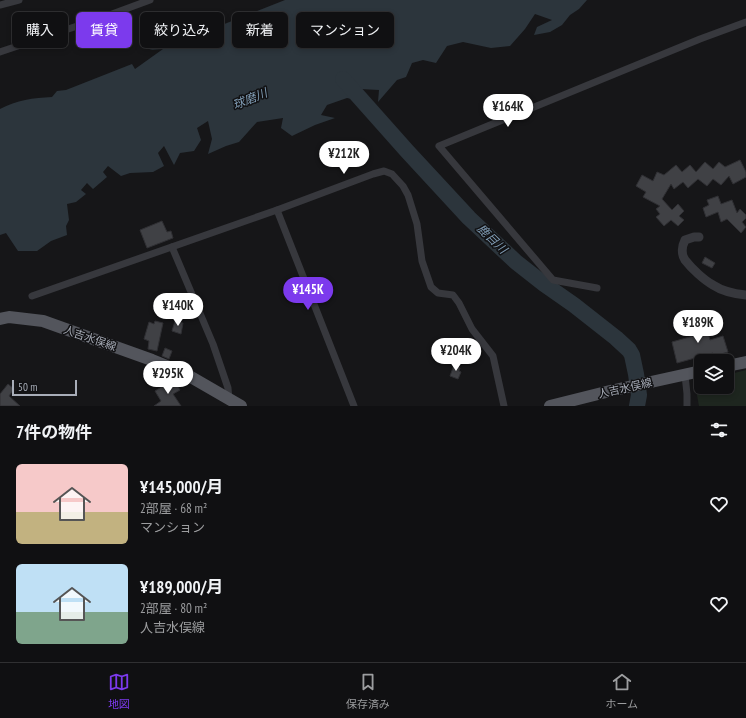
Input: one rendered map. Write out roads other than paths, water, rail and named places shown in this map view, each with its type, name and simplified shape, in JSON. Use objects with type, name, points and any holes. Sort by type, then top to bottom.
[{"type":"main road","name":"人吉水俣線","points":[[0,319],[9,317],[43,321],[159,362],[184,373],[237,404]]},
{"type":"main road","points":[[734,365],[746,362]]},
{"type":"main road","name":"人吉水俣線","points":[[550,406],[694,373]]},
{"type":"street","points":[[0,5],[19,0]]},
{"type":"street","points":[[0,52],[150,0]]},
{"type":"street","points":[[597,288],[553,280],[439,146],[700,39],[746,22]]},
{"type":"street","points":[[32,296],[384,171],[392,174],[404,186],[417,224],[422,261],[431,287],[438,293],[453,295],[459,303],[472,329],[493,356],[504,406]]},
{"type":"street","points":[[277,210],[354,406]]},
{"type":"street","points":[[699,237],[685,240],[682,246],[684,259],[713,285],[727,291],[746,295]]},
{"type":"street","points":[[172,247],[212,344],[228,388],[237,404]]},
{"type":"street","points":[[685,375],[687,406]]},
{"type":"water","name":"球磨川","points":[[285,0],[587,0],[579,9],[570,15],[562,25],[550,32],[534,35],[537,27],[552,20],[535,14],[525,29],[510,46],[491,48],[463,42],[447,46],[436,63],[423,60],[412,63],[406,77],[397,80],[378,102],[379,90],[360,89],[356,100],[347,98],[327,105],[321,115],[335,118],[315,125],[292,136],[281,128],[283,118],[257,122],[239,142],[208,154],[212,139],[208,121],[197,128],[201,140],[194,151],[180,153],[174,165],[164,146],[158,153],[164,166],[153,172],[130,173],[121,176],[108,166],[103,172],[107,177],[93,189],[87,183],[81,190],[86,194],[76,202],[67,204],[69,220],[66,226],[67,235],[51,241],[37,251],[18,251],[6,233],[0,235],[0,109],[13,103],[52,97],[57,91],[66,90],[132,64],[135,69],[163,49],[149,50],[156,48],[224,48],[224,24],[232,21],[232,48],[288,48],[288,12],[255,12]]},
{"type":"waterway","name":"鹿目川","points":[[343,79],[469,218],[516,262],[574,305],[629,350],[632,355],[636,374],[639,395],[637,406]]}]
